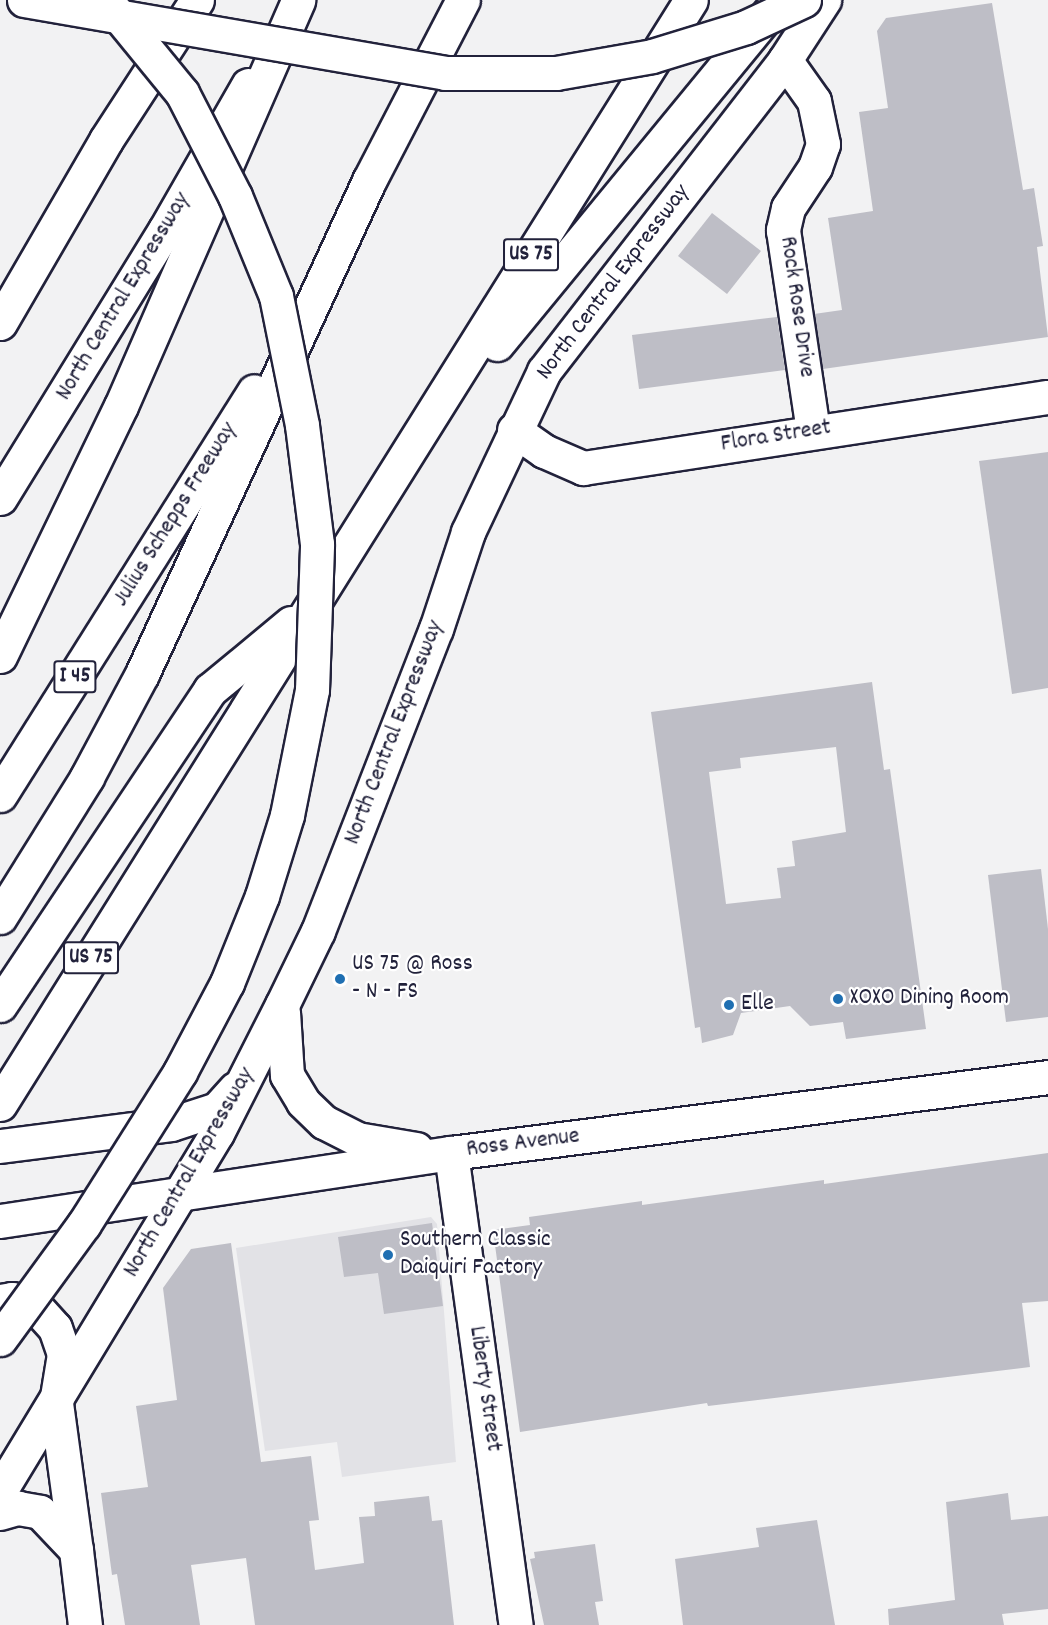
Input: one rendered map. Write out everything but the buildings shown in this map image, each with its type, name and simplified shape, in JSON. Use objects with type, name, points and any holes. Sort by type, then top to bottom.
[{"type":"main road","points":[[24,0],[445,74],[556,73],[652,56],[746,27],[804,0]]},
{"type":"main road","points":[[0,1361],[180,1072],[227,983],[262,896],[287,815],[312,690],[317,544],[302,425],[276,296],[235,196],[182,93],[106,0]]},
{"type":"main road","points":[[0,323],[106,140],[197,0]]},
{"type":"main road","points":[[0,656],[121,405],[297,0]]},
{"type":"main road","name":"North Central Expressway","points":[[0,498],[165,230],[297,0]]},
{"type":"main road","points":[[0,916],[87,777],[142,674],[346,231],[463,0]]},
{"type":"main road","name":"US 75","points":[[4,1097],[691,0]]},
{"type":"main road","points":[[372,511],[492,350],[780,0]]},
{"type":"main road","name":"North Central Expressway","points":[[0,1491],[56,1403],[248,1075],[318,931],[436,629],[468,532],[514,430],[544,371],[579,322],[785,60],[824,0]]},
{"type":"main road","name":"Rock Rose Drive","points":[[785,60],[814,101],[823,144],[815,167],[788,208],[783,230],[813,431]]},
{"type":"main road","name":"Julius Schepps Freeway","points":[[0,795],[254,390],[346,231]]},
{"type":"main road","name":"Flora Street","points":[[514,430],[544,451],[583,468],[813,431],[1048,397]]},
{"type":"main road","points":[[0,1005],[210,690],[315,603]]},
{"type":"main road","points":[[282,1005],[287,1075],[303,1102],[324,1122],[357,1139],[451,1154]]},
{"type":"main road","points":[[0,1146],[171,1124],[217,1109],[248,1075]]},
{"type":"main road","name":"Ross Avenue","points":[[0,1221],[451,1154],[1048,1077]]},
{"type":"main road","name":"Liberty Street","points":[[451,1154],[516,1625]]},
{"type":"main road","points":[[0,1339],[84,1224]]},
{"type":"main road","points":[[0,1301],[12,1299],[36,1307],[55,1328],[64,1354],[56,1403],[85,1625]]},
{"type":"main road","points":[[0,1513],[18,1508],[40,1512],[76,1550]]},
{"type":"shaded area","points":[[431,1217],[437,1224],[456,1462],[342,1477],[337,1442],[265,1451],[236,1248]]},
{"type":"place","name":"US 75 @ Ross - N - FS","points":[[340,979]]},
{"type":"place","name":"XOXO Dining Room","points":[[838,999]]},
{"type":"place","name":"Elle","points":[[729,1005]]},
{"type":"place","name":"Southern Classic Daiquiri Factory","points":[[388,1255]]}]
